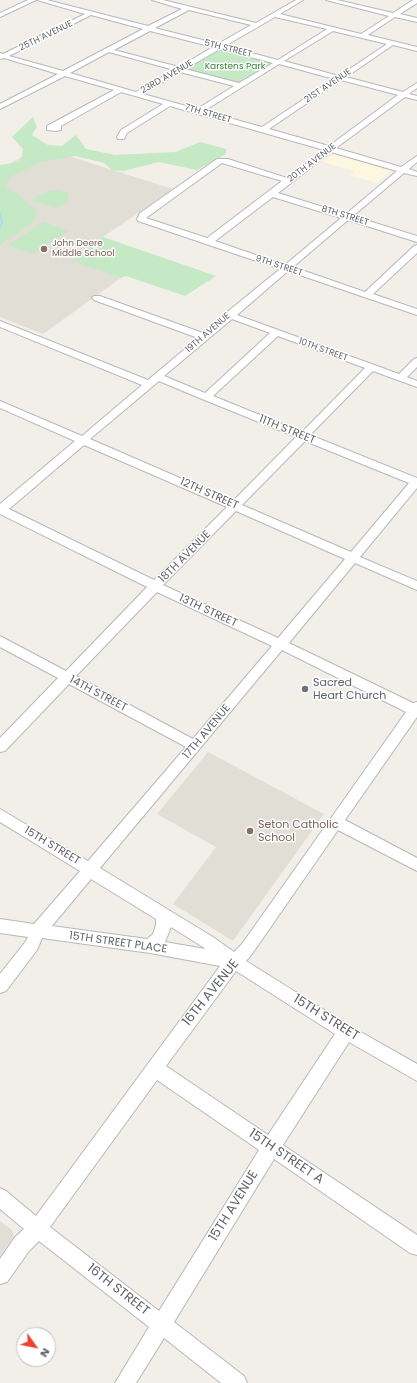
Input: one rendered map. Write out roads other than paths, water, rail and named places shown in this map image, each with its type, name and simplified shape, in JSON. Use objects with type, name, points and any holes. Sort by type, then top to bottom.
[{"type":"street","points":[[0,15],[33,0]]},
{"type":"street","name":"5TH STREET","points":[[40,0],[417,98]]},
{"type":"street","points":[[155,0],[257,25]]},
{"type":"street","name":"23RD AVENUE","points":[[137,94],[300,0]]},
{"type":"street","points":[[329,0],[417,20]]},
{"type":"street","points":[[362,36],[417,0]]},
{"type":"street","points":[[0,107],[188,8]]},
{"type":"street","name":"25TH AVENUE","points":[[1,56],[91,13]]},
{"type":"street","points":[[275,15],[417,49]]},
{"type":"street","points":[[199,112],[332,29]]},
{"type":"street","name":"21ST AVENUE","points":[[263,130],[392,43]]},
{"type":"street","points":[[108,50],[240,86]]},
{"type":"street","name":"7TH STREET","points":[[1,56],[417,174]]},
{"type":"street","name":"20TH AVENUE","points":[[208,242],[273,194],[330,149],[417,86]]},
{"type":"street","points":[[56,126],[120,89]]},
{"type":"street","points":[[121,137],[124,132],[170,103]]},
{"type":"street","name":"19TH AVENUE","points":[[0,509],[417,158]]},
{"type":"street","name":"9TH STREET","points":[[289,181],[225,161],[220,161],[143,215],[141,218],[417,312]]},
{"type":"street","name":"8TH STREET","points":[[273,194],[417,239]]},
{"type":"street","points":[[367,295],[417,248]]},
{"type":"street","points":[[97,298],[204,337]]},
{"type":"street","name":"10TH STREET","points":[[229,315],[417,384]]},
{"type":"street","name":"11TH STREET","points":[[0,324],[153,380],[206,397],[417,481]]},
{"type":"street","points":[[206,397],[276,333]]},
{"type":"street","points":[[401,378],[417,361]]},
{"type":"street","name":"18TH AVENUE","points":[[0,747],[155,586],[372,368]]},
{"type":"street","name":"12TH STREET","points":[[0,404],[417,586]]},
{"type":"street","name":"17TH AVENUE","points":[[0,986],[32,946],[37,932],[417,481]]},
{"type":"street","name":"13TH STREET","points":[[0,509],[155,586],[416,709]]},
{"type":"street","name":"14TH STREET","points":[[0,641],[195,746]]},
{"type":"street","name":"16TH AVENUE","points":[[0,1275],[22,1244],[38,1228],[224,972],[247,949],[416,709]]},
{"type":"street","name":"15TH STREET","points":[[0,815],[208,942],[235,962],[346,1032],[417,1073]]},
{"type":"street","points":[[336,822],[417,866]]},
{"type":"street","points":[[150,946],[158,939],[162,932],[164,916]]},
{"type":"street","name":"15TH STREET PLACE","points":[[0,926],[150,946],[235,962]]},
{"type":"street","name":"15TH AVENUE","points":[[126,1383],[161,1323],[271,1147],[346,1032]]},
{"type":"street","name":"15TH STREET A","points":[[154,1068],[417,1246]]},
{"type":"street","name":"16TH STREET","points":[[0,1197],[237,1383]]},
{"type":"waterway","points":[[0,214],[2,222],[0,228]]},
{"type":"place","name":"John Deere Middle School","points":[[44,249]]},
{"type":"place","name":"Sacred Heart Church","points":[[305,689]]},
{"type":"place","name":"Seton Catholic School","points":[[250,831]]},
{"type":"park label","name":"Karstens Park","points":[[235,67]]}]
